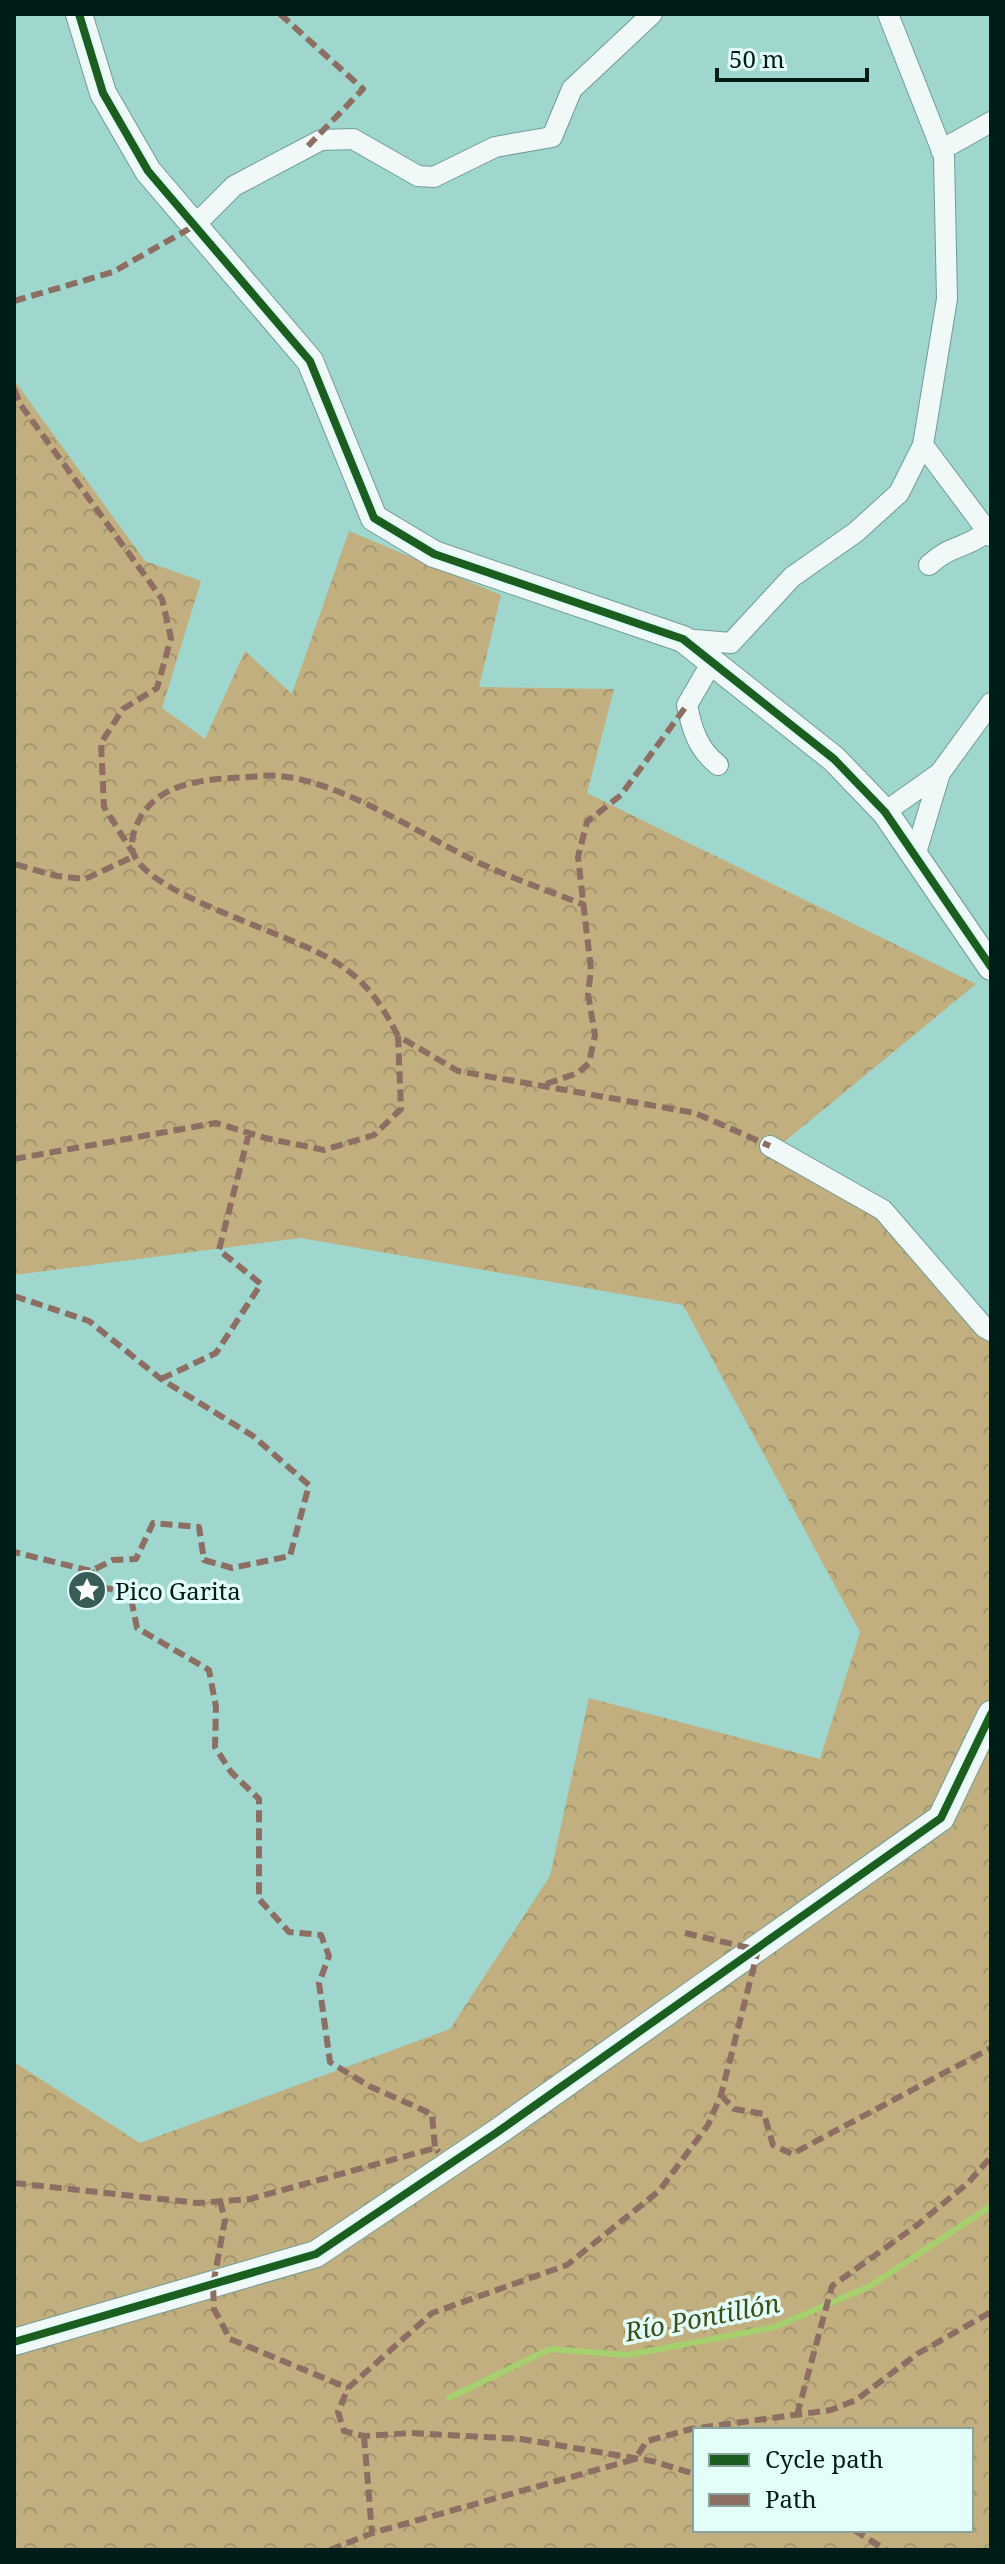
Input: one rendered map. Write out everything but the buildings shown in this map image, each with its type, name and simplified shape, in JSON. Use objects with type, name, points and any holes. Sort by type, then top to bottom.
[{"type":"street","points":[[79,14],[103,93],[148,171],[310,361],[374,518],[434,554],[683,639],[731,643],[792,577],[856,532],[899,493],[923,445],[947,299],[941,150],[888,14]]},
{"type":"street","points":[[194,226],[234,186],[321,140],[353,139],[418,176],[434,177],[495,147],[552,137],[572,89],[652,14]]},
{"type":"street","points":[[941,150],[991,122]]},
{"type":"street","points":[[923,445],[989,533],[976,542],[944,550],[929,565]]},
{"type":"street","points":[[683,639],[834,759],[885,812],[991,967]]},
{"type":"street","points":[[712,662],[687,705],[693,734],[707,756],[718,765]]},
{"type":"street","points":[[885,812],[940,773],[991,703]]},
{"type":"street","points":[[915,856],[940,773]]},
{"type":"street","points":[[770,1146],[883,1210],[984,1327],[991,1331]]},
{"type":"street","points":[[14,2342],[316,2254],[522,2115],[941,1818],[991,1714]]},
{"type":"green space","points":[[14,380],[145,561],[201,581],[162,708],[205,739],[245,651],[292,694],[349,531],[501,595],[479,687],[614,689],[587,793],[976,984],[767,1156],[876,1212],[991,1332],[991,2550],[14,2550],[14,2062],[140,2143],[450,2029],[550,1876],[589,1698],[820,1759],[860,1632],[683,1305],[301,1238],[14,1275]]},
{"type":"waterway","name":"Río Pontillón","points":[[449,2398],[550,2349],[628,2355],[775,2327],[870,2286],[991,2206]]},
{"type":"marked path","points":[[280,14],[363,89],[308,146]]},
{"type":"marked path","points":[[14,301],[113,272],[194,226]]},
{"type":"marked path","points":[[14,389],[20,404],[162,599],[171,638],[157,688],[123,709],[101,743],[104,807],[135,856],[85,879],[57,876],[14,864]]},
{"type":"marked path","points":[[546,1084],[578,1073],[589,1063],[595,1035],[588,994],[591,970],[578,857],[587,822],[621,795],[687,705]]},
{"type":"marked path","points":[[398,1036],[373,995],[337,963],[197,901],[148,872],[135,857],[132,844],[136,826],[148,807],[175,788],[209,780],[261,776],[313,783],[369,805],[473,860],[585,905]]},
{"type":"marked path","points":[[14,1159],[216,1123],[265,1138],[324,1150],[374,1135],[401,1109],[398,1036],[458,1071],[695,1113],[770,1146]]},
{"type":"marked path","points":[[161,1379],[216,1353],[261,1284],[219,1250],[249,1133]]},
{"type":"marked path","points":[[14,1296],[89,1321],[161,1379],[253,1436],[309,1485],[290,1556],[232,1568],[204,1560],[199,1527],[153,1523],[136,1559],[113,1560],[91,1571],[14,1552]]},
{"type":"marked path","points":[[91,1571],[105,1588],[130,1593],[137,1628],[209,1670],[216,1707],[215,1747],[231,1772],[259,1799],[259,1899],[289,1932],[321,1935],[329,1956],[319,1983],[330,2062],[369,2086],[432,2114],[435,2148]]},
{"type":"marked path","points":[[685,1933],[758,1950],[721,2095],[708,2125],[659,2191],[567,2265],[432,2313],[348,2388],[338,2412],[344,2431],[364,2436],[412,2433],[521,2439],[652,2461],[693,2473]]},
{"type":"marked path","points":[[721,2095],[734,2109],[764,2114],[773,2145],[792,2154],[991,2048]]},
{"type":"marked path","points":[[14,2183],[198,2203],[250,2199],[435,2148],[439,2152]]},
{"type":"marked path","points":[[797,2415],[832,2286],[916,2226],[968,2183],[991,2157]]},
{"type":"marked path","points":[[220,2201],[225,2220],[213,2285],[214,2309],[230,2339],[348,2388]]},
{"type":"marked path","points":[[698,2428],[831,2410],[856,2400],[917,2354],[991,2312]]},
{"type":"marked path","points":[[330,2550],[372,2533],[635,2459],[647,2441],[693,2429]]},
{"type":"marked path","points":[[364,2436],[372,2533]]},
{"type":"marked path","points":[[857,2532],[886,2550]]},
{"type":"cycle path","points":[[79,14],[103,93],[148,171],[310,361],[374,518],[434,554],[683,639],[834,759],[885,812],[991,967]]},
{"type":"cycle path","points":[[14,2342],[316,2254],[496,2133],[941,1818],[991,1714]]},
{"type":"place","name":"Pico Garita","points":[[87,1590]]}]
